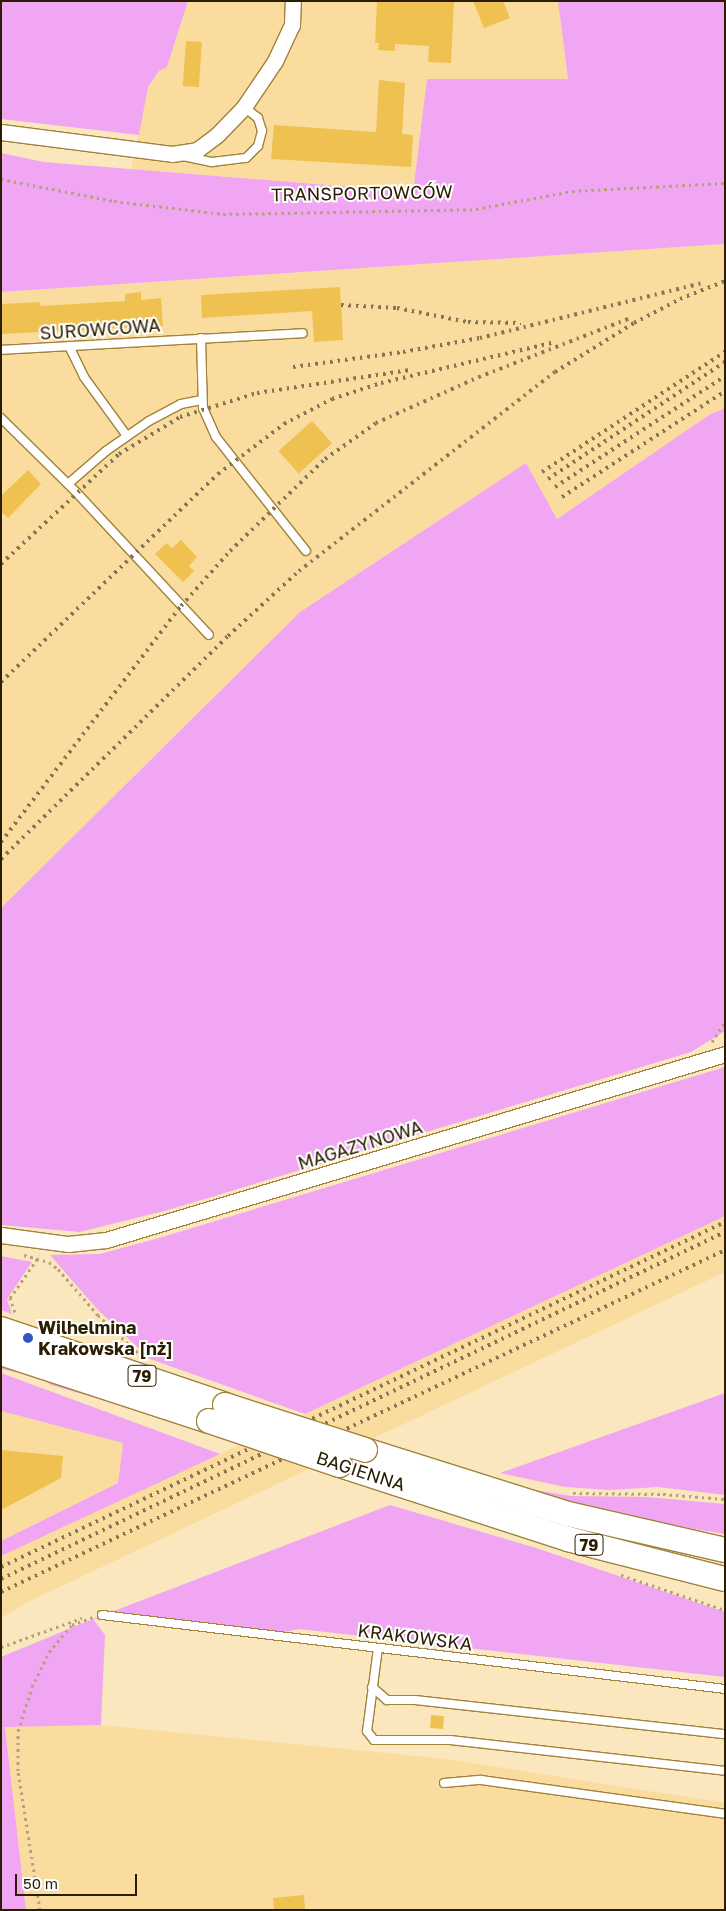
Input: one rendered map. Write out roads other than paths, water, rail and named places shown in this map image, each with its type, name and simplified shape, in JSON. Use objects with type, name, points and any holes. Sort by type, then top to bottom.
[{"type":"main road","name":"BAGIENNA","points":[[8,1320],[217,1413],[340,1464],[568,1539],[683,1571],[725,1579]]},
{"type":"main road","name":"BAGIENNA","points":[[1,1353],[217,1413],[365,1450],[448,1477],[625,1529],[725,1550]]},
{"type":"main road","points":[[683,1571],[725,1592]]},
{"type":"street","points":[[1,132],[172,154],[197,150],[217,135],[244,107],[275,61],[292,25],[293,1]]},
{"type":"street","name":"MAGAZYNOWA","points":[[1,1235],[68,1244],[106,1240],[725,1054]]},
{"type":"lane","points":[[172,154],[212,162],[246,158],[258,146],[262,131],[258,118],[244,107]]},
{"type":"lane","name":"SUROWCOWA","points":[[1,350],[303,333]]},
{"type":"lane","points":[[201,338],[202,400],[216,438],[306,551]]},
{"type":"lane","points":[[69,346],[84,376],[128,436]]},
{"type":"lane","points":[[68,484],[128,436],[181,404],[202,400]]},
{"type":"lane","points":[[1,418],[68,484],[209,635]]},
{"type":"lane","name":"KRAKOWSKA","points":[[102,1615],[725,1689]]},
{"type":"lane","points":[[378,1648],[367,1731],[374,1740],[450,1740],[725,1770]]},
{"type":"lane","points":[[372,1687],[387,1700],[415,1700],[725,1734]]},
{"type":"lane","points":[[444,1783],[482,1780],[725,1814]]},
{"type":"railway","points":[[1,859],[228,636],[299,571],[555,372],[634,323],[680,299],[725,281]]},
{"type":"railway","points":[[293,367],[403,352],[480,338],[703,283]]},
{"type":"railway","points":[[341,305],[397,308],[468,322],[521,323]]},
{"type":"railway","points":[[1,842],[181,606],[230,551],[325,459],[376,423],[479,377],[633,317]]},
{"type":"railway","points":[[1,682],[218,474],[284,424],[332,399],[381,383],[551,343]]},
{"type":"railway","points":[[542,472],[725,352]]},
{"type":"railway","points":[[548,479],[725,362]]},
{"type":"railway","points":[[1,564],[119,454],[180,417],[257,393],[410,370]]},
{"type":"railway","points":[[555,487],[725,376]]},
{"type":"railway","points":[[562,497],[725,391]]},
{"type":"railway","points":[[1,1567],[725,1222]]},
{"type":"railway","points":[[1,1579],[725,1232]]},
{"type":"railway","points":[[1,1592],[725,1250]]},
{"type":"place","name":"Wilhelmina Krakowska [nż]","points":[[28,1338]]}]
